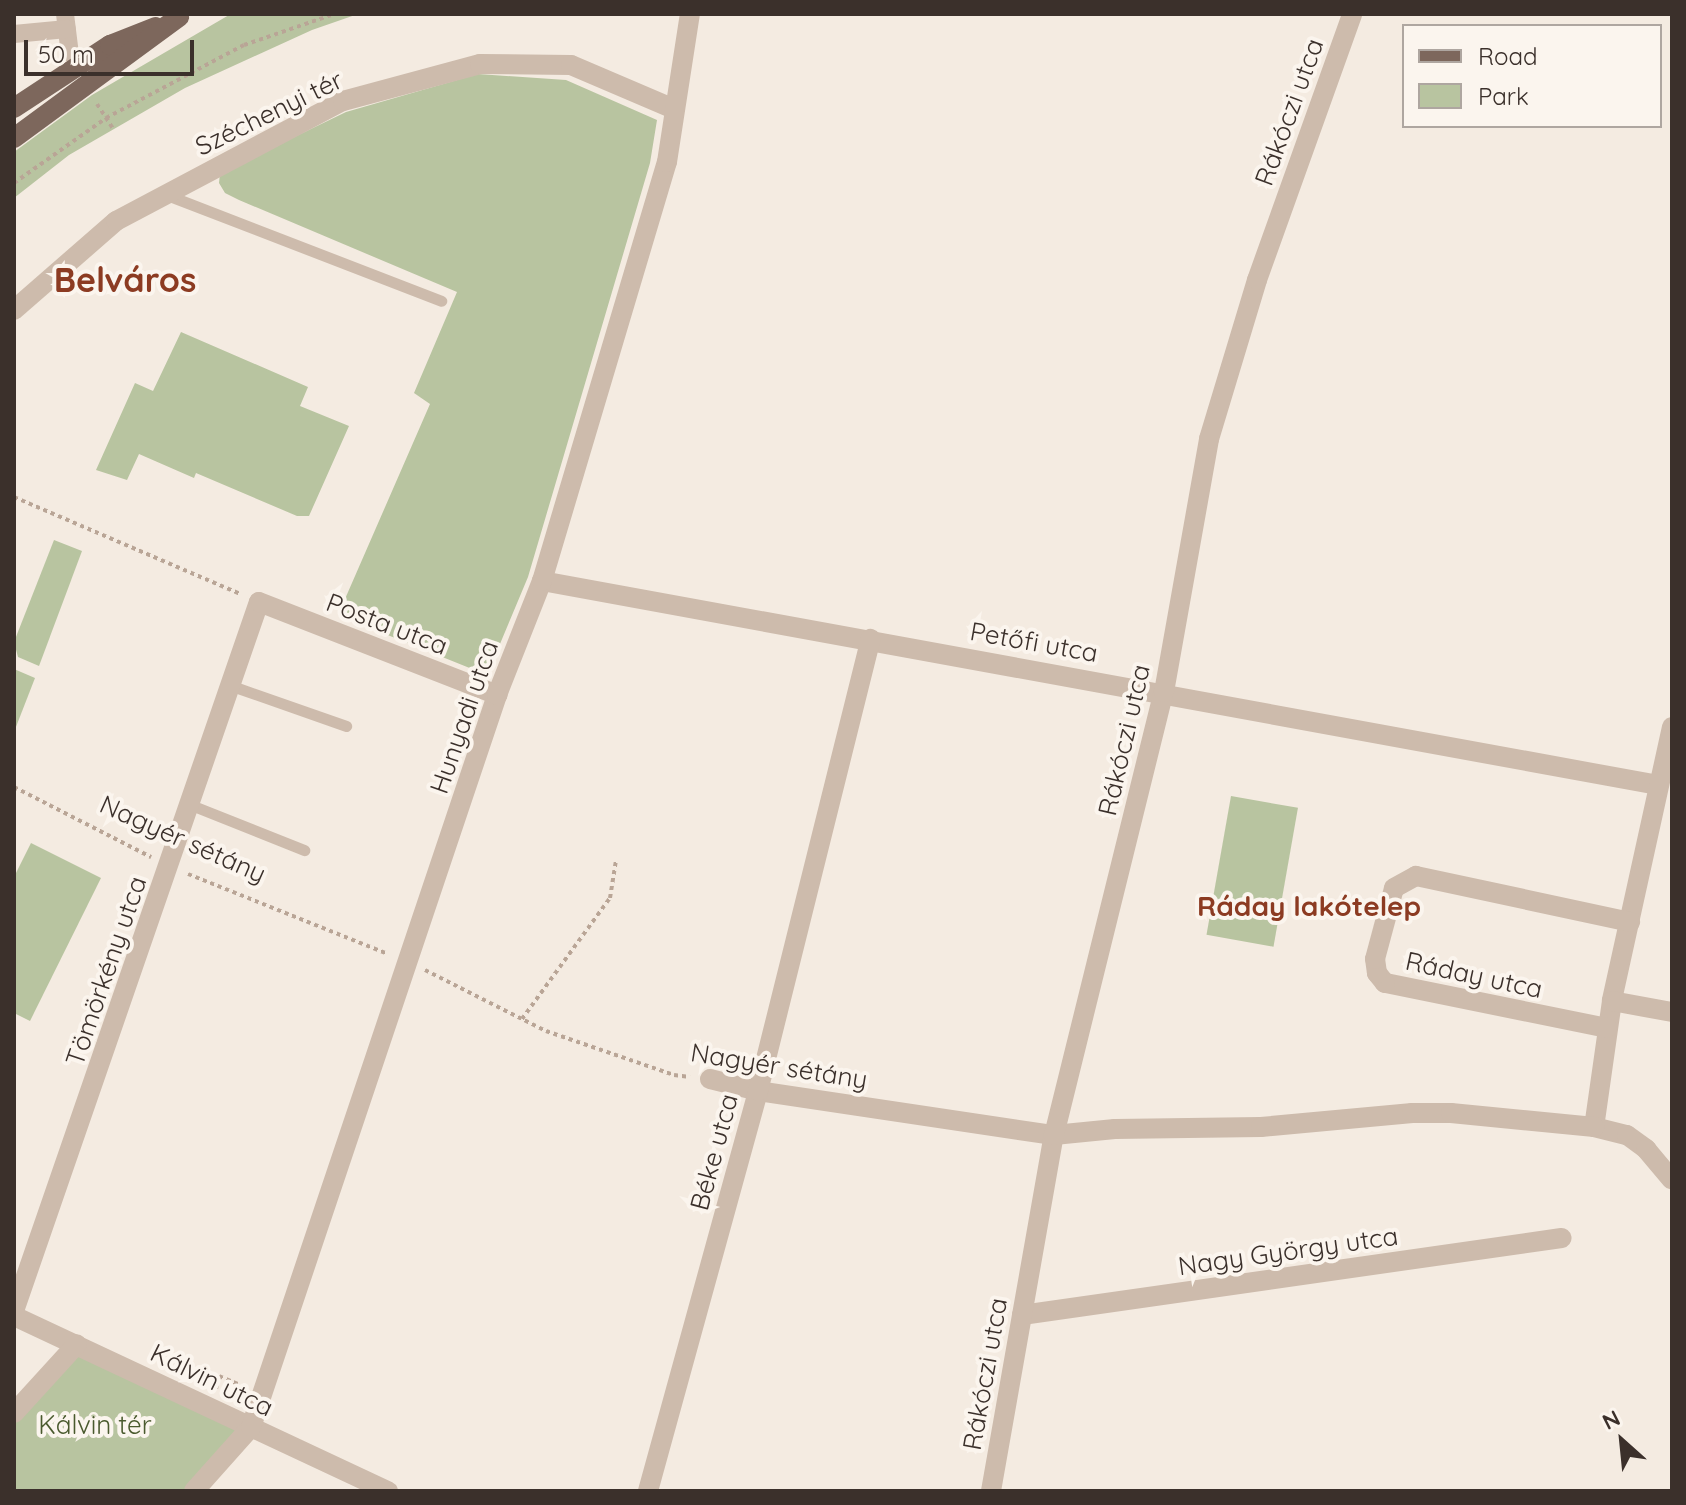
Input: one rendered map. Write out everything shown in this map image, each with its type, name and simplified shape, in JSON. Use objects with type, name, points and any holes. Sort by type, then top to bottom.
[{"type":"main road","points":[[14,108],[110,45],[182,16]]},
{"type":"main road","points":[[14,138],[182,16]]},
{"type":"street","points":[[21,34],[35,14]]},
{"type":"street","name":"Hunyadi utca","points":[[251,1427],[497,695],[542,581],[667,162],[690,14]]},
{"type":"street","name":"Rákóczi utca","points":[[991,1491],[1054,1135],[1164,692],[1209,439],[1257,280],[1352,14]]},
{"type":"street","points":[[21,34],[66,22],[70,53]]},
{"type":"street","name":"Széchenyi tér","points":[[14,310],[116,221],[343,101],[480,64],[571,65],[674,109]]},
{"type":"street","name":"Petőfi utca","points":[[542,581],[1164,692],[1658,785]]},
{"type":"street","name":"Tömörkény utca","points":[[14,1313],[259,602]]},
{"type":"street","name":"Posta utca","points":[[259,602],[497,695]]},
{"type":"street","name":"Béke utca","points":[[648,1491],[758,1091],[871,639]]},
{"type":"street","points":[[1670,741],[1612,1001],[1594,1127],[1627,1135],[1646,1149],[1672,1180]]},
{"type":"street","name":"Ráday utca","points":[[1607,1028],[1385,983],[1377,973],[1375,959],[1394,888],[1416,876],[1630,922]]},
{"type":"street","points":[[1612,1001],[1672,1012]]},
{"type":"street","name":"Nagyér sétány","points":[[710,1079],[758,1091],[1054,1135],[1115,1129],[1261,1127],[1425,1113],[1594,1127]]},
{"type":"street","name":"Nagy György utca","points":[[1022,1315],[1562,1238]]},
{"type":"street","name":"Kálvin utca","points":[[14,1313],[388,1491]]},
{"type":"street","points":[[14,1413],[77,1344]]},
{"type":"street","points":[[194,1491],[251,1427]]},
{"type":"lane","points":[[166,194],[441,301]]},
{"type":"lane","points":[[232,686],[346,726]]},
{"type":"lane","points":[[191,805],[304,850]]},
{"type":"path","points":[[14,183],[106,118],[244,45],[334,14]]},
{"type":"path","points":[[92,95],[113,129]]},
{"type":"path","points":[[14,497],[259,602]]},
{"type":"path","name":"Nagyér sétány","points":[[14,787],[170,867],[409,962],[546,1031],[674,1075],[710,1079]]},
{"type":"path","points":[[522,1019],[610,898],[616,861]]},
{"type":"green space","points":[[358,14],[312,30],[185,88],[69,155],[14,198],[14,152],[92,95],[229,15]]},
{"type":"green space","points":[[478,74],[566,80],[657,120],[650,163],[528,577],[487,675],[338,615],[430,404],[414,393],[457,292],[239,200],[225,193],[219,183],[220,173],[346,112]]},
{"type":"green space","points":[[181,332],[308,387],[300,406],[349,426],[309,516],[297,516],[196,473],[194,478],[139,454],[127,480],[96,470],[135,383],[153,391]]},
{"type":"green space","points":[[54,540],[82,551],[39,666],[18,657],[14,642]]},
{"type":"green space","points":[[14,669],[35,678],[14,732]]},
{"type":"green space","points":[[1231,796],[1298,808],[1273,947],[1207,935]]},
{"type":"green space","points":[[31,843],[101,878],[30,1021],[14,1013],[14,877]]},
{"type":"green space","name":"Kálvin tér","points":[[77,1344],[251,1427],[194,1491],[14,1491],[14,1413]]},
{"type":"district","name":"Belváros","points":[[125,280]]},
{"type":"district","name":"Ráday lakótelep","points":[[1309,906]]}]
